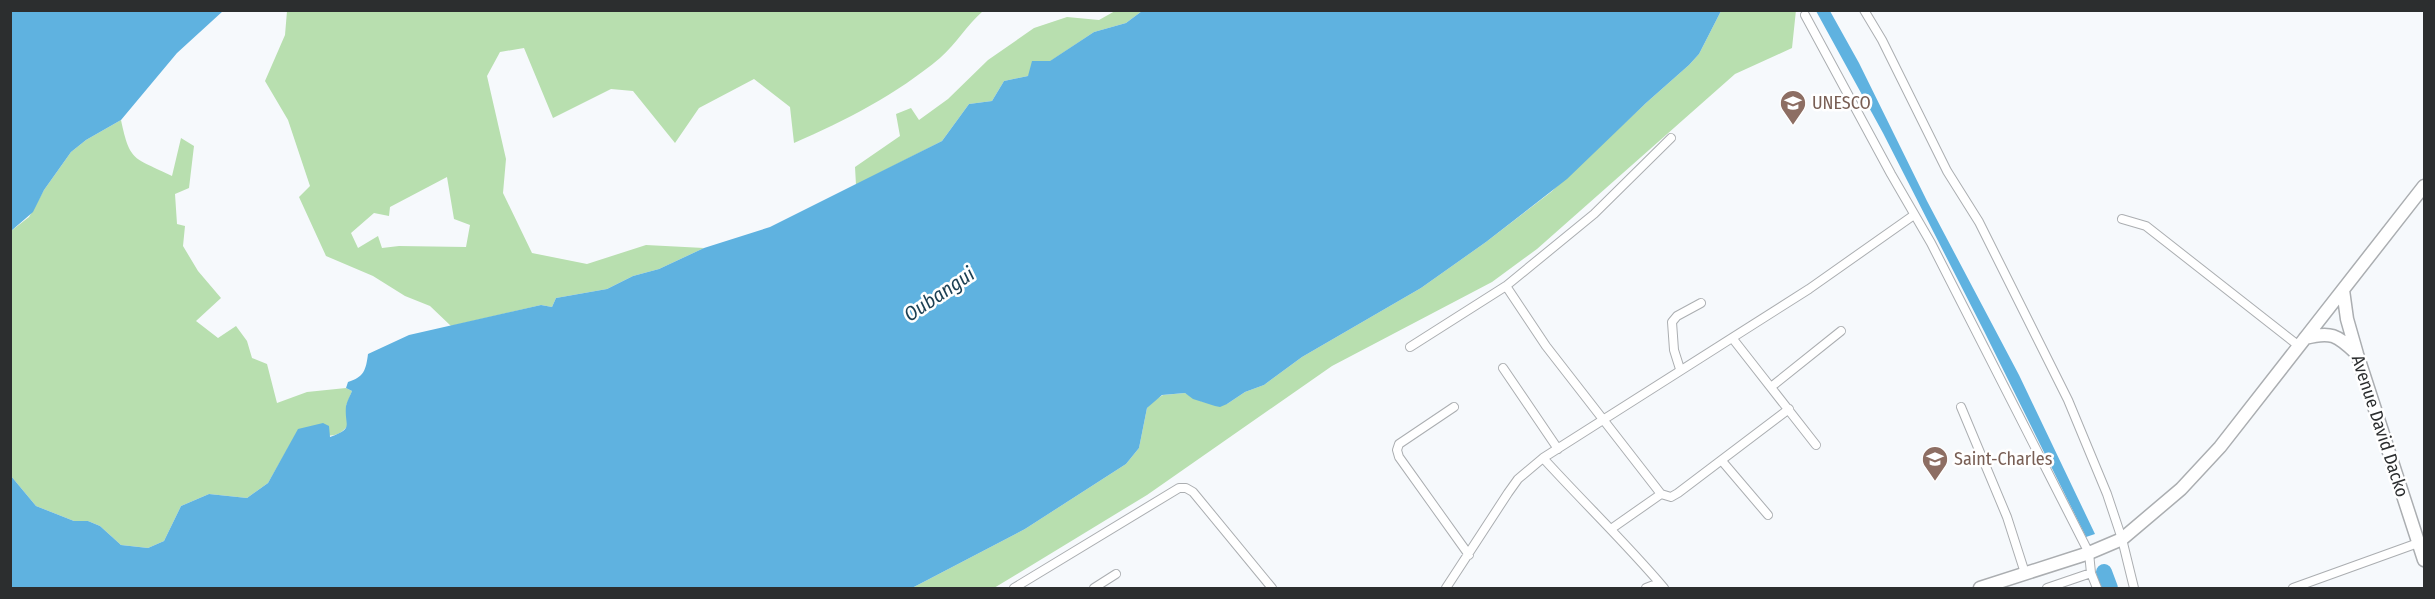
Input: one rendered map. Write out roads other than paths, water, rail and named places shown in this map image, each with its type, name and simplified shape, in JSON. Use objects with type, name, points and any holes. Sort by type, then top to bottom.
[{"type":"main road","points":[[1980,588],[2089,553],[2122,539],[2181,489],[2220,447],[2424,186]]},
{"type":"main road","name":"Avenue David Dacko","points":[[2343,290],[2347,319],[2357,354],[2424,560]]},
{"type":"main road","points":[[2302,342],[2327,334],[2337,337],[2357,354]]},
{"type":"street","points":[[1864,10],[1882,40],[1947,171],[1978,222],[2068,400],[2122,539],[2134,588]]},
{"type":"street","points":[[1805,15],[1931,243],[2005,386],[2089,553],[2091,573],[2097,588]]},
{"type":"street","points":[[1410,348],[1506,286],[1594,214],[1671,138]]},
{"type":"street","points":[[1446,588],[1518,479],[1543,458],[1680,369],[1733,339],[1809,289],[1914,214]]},
{"type":"street","points":[[2122,219],[2146,226],[2302,342]]},
{"type":"street","points":[[1506,286],[1546,346],[1661,495],[1671,497],[1678,493],[1789,410]]},
{"type":"street","points":[[1680,369],[1674,350],[1672,322],[1677,316],[1701,303]]},
{"type":"street","points":[[1771,387],[1840,331]]},
{"type":"street","points":[[1733,339],[1816,445]]},
{"type":"street","points":[[1503,368],[1558,449]]},
{"type":"street","points":[[1454,407],[1399,444],[1396,450],[1469,555]]},
{"type":"street","points":[[1960,407],[2007,517],[2025,573]]},
{"type":"street","points":[[1543,458],[1662,586]]},
{"type":"street","points":[[1722,462],[1768,515]]},
{"type":"street","points":[[1014,588],[1179,488],[1186,488],[1193,492],[1272,588]]},
{"type":"street","points":[[1611,529],[1661,495]]},
{"type":"street","points":[[2293,588],[2418,543]]},
{"type":"street","points":[[2047,588],[2091,573]]},
{"type":"street","points":[[1094,588],[1116,574]]},
{"type":"street","points":[[1646,588],[1662,586]]},
{"type":"water","points":[[11,10],[223,11],[177,53],[121,120],[86,140],[71,152],[44,190],[33,212],[11,231]]},
{"type":"water","name":"Oubangui","points":[[1142,11],[1721,11],[1699,54],[1689,65],[1567,179],[1486,242],[1421,288],[1302,357],[1264,385],[1245,392],[1227,404],[1220,407],[1215,406],[1193,399],[1185,393],[1162,395],[1147,408],[1139,448],[1126,464],[1025,529],[912,588],[11,588],[11,476],[36,506],[74,521],[88,521],[100,526],[121,545],[148,548],[164,541],[181,506],[209,494],[247,498],[268,483],[298,429],[323,423],[329,426],[330,437],[346,429],[346,406],[352,391],[346,388],[348,382],[358,378],[363,372],[368,354],[409,335],[541,305],[552,307],[556,298],[607,289],[633,276],[659,269],[704,248],[770,227],[942,141],[969,104],[992,101],[1004,81],[1028,76],[1032,61],[1050,61],[1094,32],[1126,23]]},
{"type":"water","points":[[1816,11],[1830,11],[1859,63],[1927,201],[2019,375],[2095,534],[2086,537],[1883,133]]},
{"type":"waterway","points":[[2104,572],[2110,588]]},
{"type":"place","name":"UNESCO","points":[[1793,126]]},
{"type":"place","name":"Saint-Charles","points":[[1935,482]]}]
